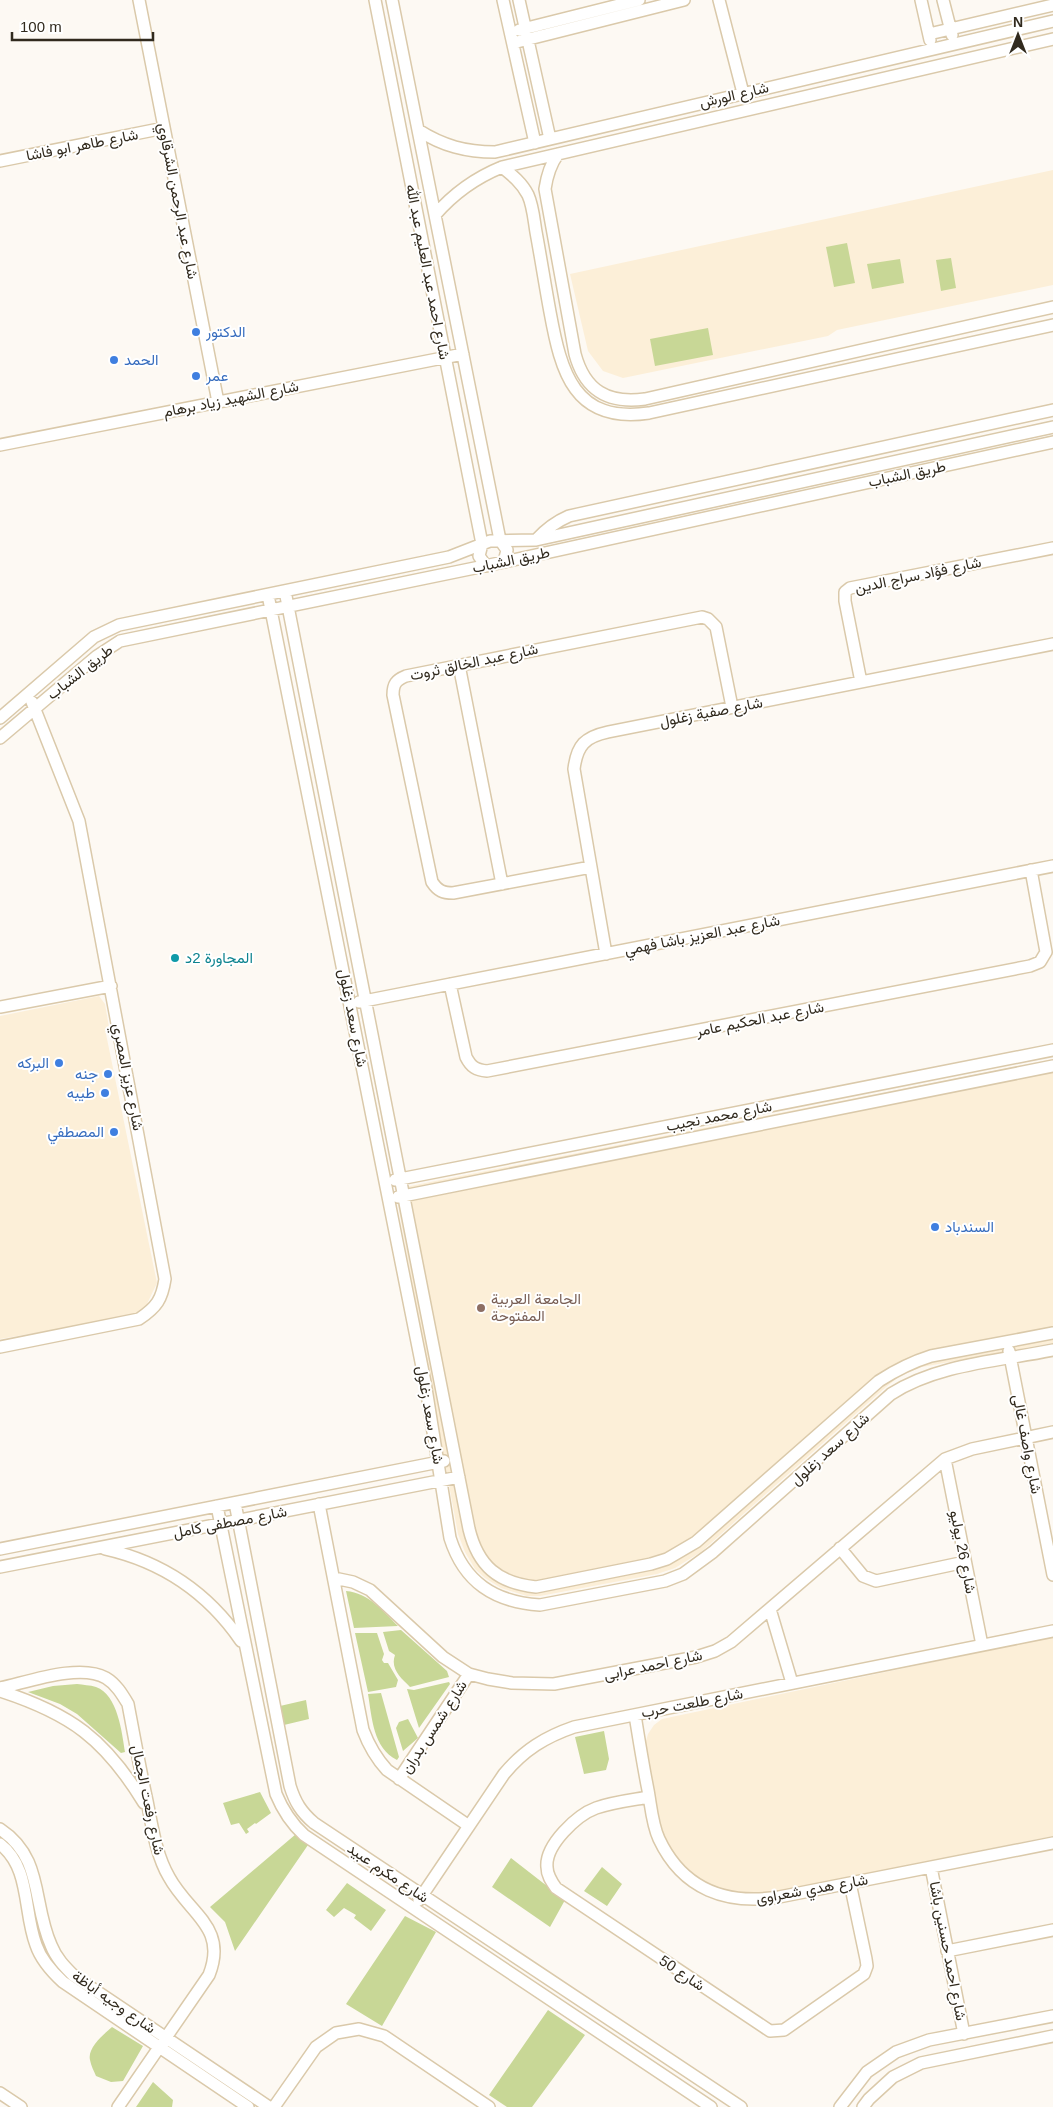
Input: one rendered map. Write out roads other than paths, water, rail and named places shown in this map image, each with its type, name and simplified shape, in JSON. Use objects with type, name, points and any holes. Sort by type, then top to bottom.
[{"type":"street","name":"شارع عبد الرحمن الشرقاوي","points":[[138,0],[218,402]]},
{"type":"street","name":"شارع احمد عبد العليم عبد الله","points":[[375,0],[482,544]]},
{"type":"street","name":"شارع احمد عبد العليم عبد الله","points":[[392,0],[500,540]]},
{"type":"street","points":[[503,0],[535,143]]},
{"type":"street","points":[[519,0],[550,139]]},
{"type":"street","points":[[527,34],[639,0]]},
{"type":"street","points":[[511,38],[684,0]]},
{"type":"street","points":[[719,0],[743,93]]},
{"type":"street","points":[[920,0],[932,49]]},
{"type":"street","points":[[943,0],[954,44]]},
{"type":"street","points":[[929,34],[1053,5]]},
{"type":"street","name":"شارع الورش","points":[[418,130],[448,146],[475,152],[495,152],[1053,21]]},
{"type":"street","name":"شارع الورش","points":[[435,215],[449,199],[465,186],[483,175],[502,167],[1053,39]]},
{"type":"street","points":[[627,120],[631,137]]},
{"type":"street","name":"شارع طاهر ابو فاشا","points":[[0,161],[164,128]]},
{"type":"street","points":[[558,154],[546,176],[545,189],[575,354],[579,369],[588,382],[600,393],[614,399],[630,401],[1053,307]]},
{"type":"street","points":[[502,167],[522,184],[528,195],[560,359],[566,377],[577,393],[592,406],[610,414],[630,416],[1053,325]]},
{"type":"street","points":[[1016,316],[1019,332]]},
{"type":"street","points":[[938,333],[942,349]]},
{"type":"street","name":"شارع الشهيد زياد برهام","points":[[0,445],[462,354]]},
{"type":"street","points":[[770,370],[774,385]]},
{"type":"street","points":[[536,540],[557,521],[569,516],[1053,410]]},
{"type":"street","name":"طريق الشباب","points":[[0,718],[94,637],[106,630],[132,622],[449,558],[482,544],[500,540],[536,540],[1053,427]]},
{"type":"street","name":"طريق الشباب","points":[[0,738],[97,656],[120,642],[271,609],[486,566],[1053,442]]},
{"type":"street","points":[[500,540],[507,550],[504,562]]},
{"type":"street","points":[[482,544],[479,556],[486,566]]},
{"type":"street","name":"شارع فؤاد سراج الدين","points":[[861,682],[845,601],[845,592],[850,588],[1053,548]]},
{"type":"street","name":"شارع سعد زغلول","points":[[285,591],[402,1178],[469,1529],[473,1545],[480,1559],[491,1571],[504,1580],[536,1587],[651,1564],[667,1559],[696,1542],[753,1491],[896,1370],[932,1356],[1053,1333]]},
{"type":"street","name":"شارع سعد زغلول","points":[[268,594],[386,1182],[439,1462],[450,1538],[455,1554],[464,1569],[476,1582],[490,1592],[505,1599],[522,1604],[540,1604],[665,1581],[699,1564],[891,1394],[905,1385],[936,1373],[1053,1350]]},
{"type":"street","name":"شارع عبد الخالق ثروت","points":[[591,867],[444,893],[436,889],[432,882],[393,695],[393,686],[398,679],[702,617],[708,619],[716,627],[732,707]]},
{"type":"street","name":"شارع صفية زغلول","points":[[606,954],[574,769],[576,755],[583,743],[596,735],[1053,644]]},
{"type":"street","points":[[460,665],[502,884]]},
{"type":"street","name":"شارع عزيز المصري","points":[[0,1347],[139,1319],[150,1312],[162,1295],[165,1279],[79,821],[29,693]]},
{"type":"street","name":"شارع عبد العزيز باشا فهمي","points":[[350,1004],[1053,866]]},
{"type":"street","name":"شارع عبد الحكيم عامر","points":[[450,984],[466,1058],[470,1065],[478,1070],[488,1071],[1021,968],[1040,962],[1046,952],[1030,870]]},
{"type":"street","points":[[0,1007],[111,986]]},
{"type":"street","name":"شارع محمد نجيب","points":[[386,1182],[1053,1050]]},
{"type":"street","name":"شارع محمد نجيب","points":[[389,1198],[1053,1066]]},
{"type":"street","points":[[630,1133],[633,1149]]},
{"type":"street","name":"شارع واصف غالى","points":[[1007,1342],[1026,1438],[1047,1514],[1053,1575]]},
{"type":"street","name":"شارع احمد عرابى","points":[[334,1578],[354,1582],[370,1590],[443,1657],[469,1674],[512,1683],[554,1684],[696,1657],[715,1651],[731,1642],[945,1459],[972,1449],[1053,1432]]},
{"type":"street","name":"شارع مصطفى كامل","points":[[0,1549],[456,1459]]},
{"type":"street","name":"شارع 26 يوليو","points":[[945,1459],[982,1645]]},
{"type":"street","points":[[418,1466],[423,1478],[421,1484]]},
{"type":"street","name":"شارع مصطفى كامل","points":[[0,1567],[459,1477]]},
{"type":"street","points":[[753,1491],[764,1499],[766,1505]]},
{"type":"street","name":"شارع مكرم عبيد","points":[[235,1503],[290,1786],[294,1800],[302,1813],[314,1824],[741,2107]]},
{"type":"street","points":[[319,1504],[363,1730],[368,1745],[376,1758],[399,1779],[468,1826]]},
{"type":"street","name":"شارع مكرم عبيد","points":[[216,1506],[276,1794],[292,1824],[304,1835],[711,2107]]},
{"type":"street","points":[[726,1515],[727,1522],[736,1532]]},
{"type":"street","points":[[101,1548],[144,1560],[183,1582],[217,1610],[244,1646]]},
{"type":"street","points":[[840,1548],[863,1576],[876,1580],[965,1562]]},
{"type":"street","points":[[770,1609],[792,1683]]},
{"type":"street","name":"شارع طلعت حرب","points":[[413,1908],[504,1774],[518,1757],[535,1744],[554,1734],[574,1727],[1053,1630]]},
{"type":"street","name":"شارع رفعت الجمال","points":[[0,1689],[71,1672],[89,1672],[105,1677],[119,1689],[128,1704],[148,1809],[160,1859],[168,1876],[189,1906],[207,1924],[213,1936],[215,1949],[210,1975],[118,2107]]},
{"type":"street","name":"شارع شمس بدران","points":[[399,1779],[469,1674]]},
{"type":"street","points":[[0,1689],[48,1708],[96,1740],[116,1761],[148,1809]]},
{"type":"street","name":"شارع هدي شعراوى","points":[[635,1715],[658,1837],[670,1859],[687,1877],[708,1890],[731,1898],[755,1901],[1053,1843]]},
{"type":"street","name":"شارع 50","points":[[649,1797],[596,1808],[578,1818],[554,1844],[548,1855],[549,1878],[556,1888],[770,2030],[784,2030],[864,1974],[867,1966],[866,1959],[850,1883]]},
{"type":"street","name":"شارع وجيه أباظة","points":[[0,1829],[18,1843],[30,1862],[47,1935],[54,1952],[65,1967],[74,1976],[248,2107]]},
{"type":"street","name":"شارع وجيه أباظة","points":[[0,1844],[11,1855],[20,1871],[32,1933],[38,1950],[47,1965],[63,1982],[269,2107]]},
{"type":"street","name":"شارع احمد حسنين باشا","points":[[931,1867],[964,2034]]},
{"type":"street","points":[[947,1951],[1053,1930]]},
{"type":"street","points":[[840,2107],[867,2072],[896,2052],[930,2040],[1053,2016]]},
{"type":"street","points":[[274,2107],[316,2046],[336,2033],[359,2029],[384,2036],[489,2107]]},
{"type":"street","points":[[863,2107],[893,2077],[921,2063],[1053,2036]]},
{"type":"street","points":[[684,2089],[695,2107]]},
{"type":"street","points":[[0,2092],[21,2107]]},
{"type":"place","name":"الدكتور","points":[[196,332]]},
{"type":"place","name":"الحمد","points":[[114,360]]},
{"type":"place","name":"عمر","points":[[196,376]]},
{"type":"place","name":"المجاورة 2د","points":[[175,958]]},
{"type":"place","name":"البركه","points":[[59,1063]]},
{"type":"place","name":"جنه","points":[[108,1074]]},
{"type":"place","name":"طيبه","points":[[105,1093]]},
{"type":"place","name":"المصطفي","points":[[114,1132]]},
{"type":"place","name":"السندباد","points":[[935,1227]]},
{"type":"place","name":"الجامعة العربية المفتوحة","points":[[481,1308]]}]
